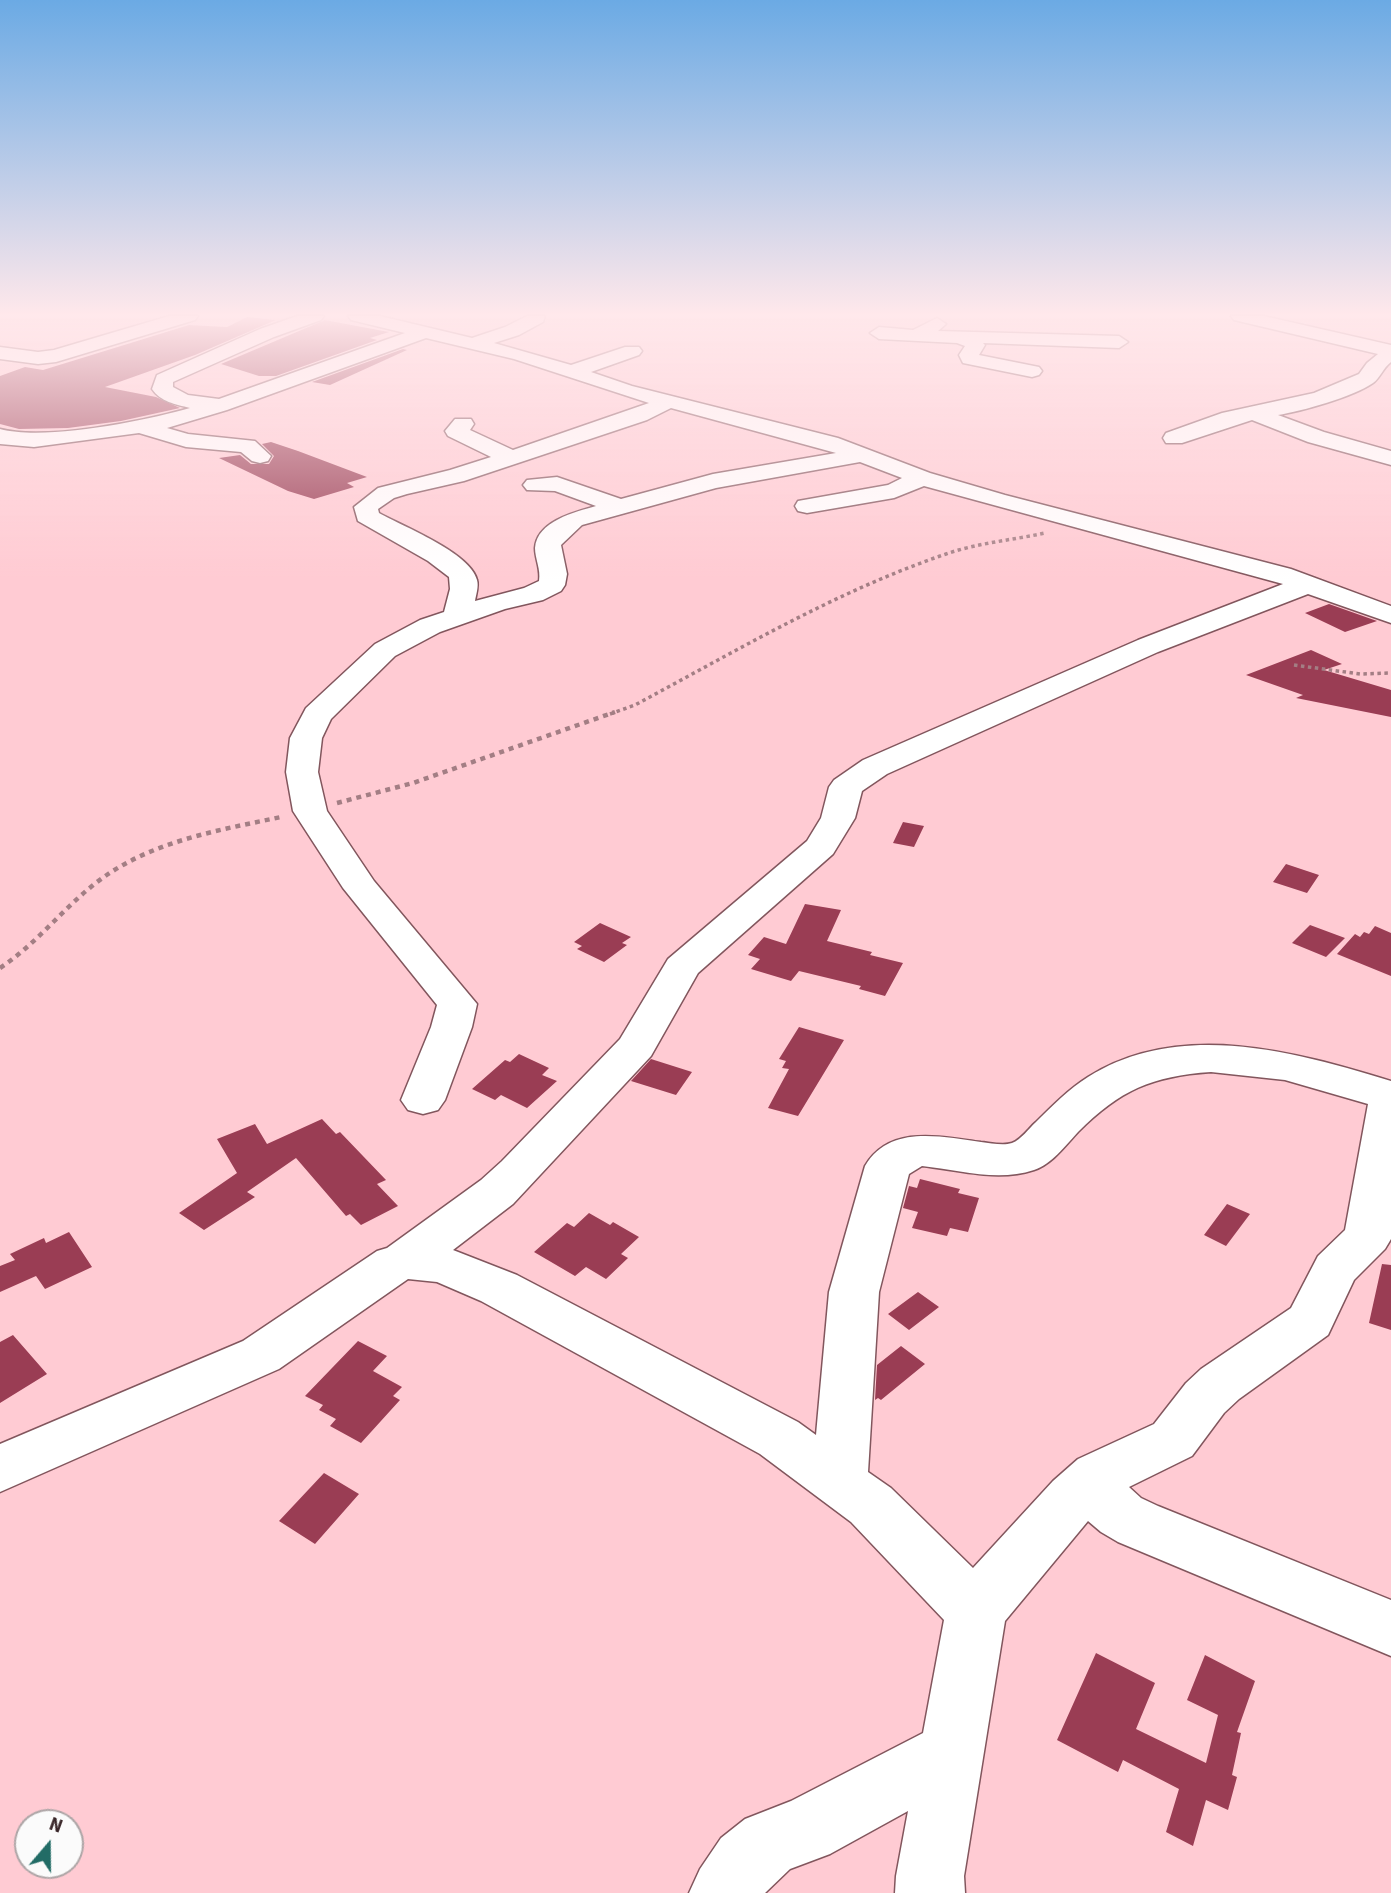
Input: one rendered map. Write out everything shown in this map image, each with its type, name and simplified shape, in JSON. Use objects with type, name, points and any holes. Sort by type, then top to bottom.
[{"type":"street","points":[[0,436],[9,440],[34,440],[136,427],[223,404]]},
{"type":"street","points":[[224,404],[236,415],[242,433],[234,443]]},
{"type":"street","points":[[456,618],[464,580],[460,570],[446,559],[390,531],[367,516],[366,507],[386,493],[441,481],[661,404]]},
{"type":"street","points":[[683,404],[802,435],[922,478],[996,500],[1308,584],[1391,615]]},
{"type":"street","points":[[1174,438],[1252,413],[1294,404]]},
{"type":"street","points":[[1252,413],[1316,437],[1391,458]]},
{"type":"street","points":[[463,424],[456,431],[512,457]]},
{"type":"street","points":[[136,427],[187,440],[247,446],[260,456]]},
{"type":"street","points":[[423,1100],[431,1069],[456,1017],[457,1004],[361,888],[310,811],[302,772],[306,738],[317,715],[385,650],[430,626],[496,603],[533,594],[552,585],[554,575],[547,550],[556,532],[573,520],[713,481],[864,455]]},
{"type":"street","points":[[807,506],[894,491],[922,478]]},
{"type":"street","points":[[535,485],[557,484],[618,506]]},
{"type":"street","points":[[0,1469],[261,1355],[394,1264],[405,1260],[504,1185],[636,1047],[682,967],[821,847],[838,818],[846,786],[855,778],[874,766],[1148,646],[1308,584]]},
{"type":"street","points":[[840,1482],[854,1292],[888,1166],[907,1153],[922,1150],[998,1160],[1020,1158],[1031,1153],[1104,1087],[1132,1072],[1172,1063],[1216,1059],[1260,1061],[1308,1070],[1391,1096],[1368,1237],[1335,1269],[1310,1321],[1220,1384],[1205,1398],[1173,1440],[1098,1476],[1073,1498],[996,1584],[976,1612],[930,1893]]},
{"type":"street","points":[[405,1260],[452,1268],[499,1288],[779,1438],[871,1505],[976,1612]]},
{"type":"street","points":[[1088,1485],[1121,1514],[1138,1524],[1391,1628]]},
{"type":"street","points":[[724,1893],[745,1862],[769,1843],[806,1830],[951,1752]]},
{"type":"path","points":[[0,968],[16,959],[92,886],[119,866],[149,850],[179,840],[310,811],[413,783],[635,705],[794,620],[904,570],[949,553],[1038,535],[1085,522]]},
{"type":"path","points":[[1294,665],[1360,674],[1391,673]]},
{"type":"building","points":[[0,404],[172,404],[180,408],[121,421],[68,428],[19,429],[0,424]]},
{"type":"building","points":[[271,442],[367,477],[347,483],[354,487],[314,499],[288,491],[219,458],[240,455],[251,464],[269,464],[274,456],[262,444]]},
{"type":"building","points":[[1329,604],[1377,621],[1345,632],[1305,613]]},
{"type":"building","points":[[1311,650],[1342,664],[1324,670],[1391,690],[1391,717],[1296,698],[1303,695],[1246,675]]},
{"type":"building","points":[[903,822],[924,826],[914,847],[893,843]]},
{"type":"building","points":[[1286,864],[1319,875],[1307,893],[1273,882]]},
{"type":"building","points":[[805,904],[841,910],[827,941],[903,963],[885,996],[859,989],[861,986],[799,971],[791,981],[751,969],[760,959],[748,955],[764,937],[786,944]]},
{"type":"building","points":[[600,923],[631,937],[622,943],[627,945],[604,962],[577,949],[582,946],[574,942]]},
{"type":"building","points":[[1310,925],[1345,938],[1326,957],[1292,943]]},
{"type":"building","points":[[1375,926],[1391,933],[1391,976],[1337,954],[1355,934],[1360,937],[1364,932],[1369,934]]},
{"type":"building","points":[[799,1027],[844,1040],[798,1116],[768,1108],[789,1069],[782,1068],[786,1061],[779,1059]]},
{"type":"building","points":[[519,1054],[549,1068],[542,1075],[557,1081],[527,1108],[501,1095],[495,1100],[472,1089],[505,1060],[510,1062]]},
{"type":"building","points":[[651,1059],[692,1072],[676,1095],[631,1081]]},
{"type":"building","points":[[322,1119],[336,1134],[340,1132],[386,1180],[377,1184],[398,1206],[361,1225],[350,1214],[346,1216],[296,1158],[247,1192],[255,1197],[204,1230],[179,1213],[237,1173],[217,1139],[255,1124],[267,1144]]},
{"type":"building","points":[[920,1179],[960,1189],[958,1193],[979,1198],[968,1232],[950,1228],[947,1236],[912,1228],[918,1212],[903,1208],[909,1186],[917,1188]]},
{"type":"building","points":[[1227,1204],[1250,1214],[1226,1246],[1204,1235]]},
{"type":"building","points":[[589,1213],[610,1225],[613,1222],[639,1237],[621,1254],[628,1258],[606,1279],[586,1267],[575,1276],[534,1252],[567,1223],[574,1227]]},
{"type":"building","points":[[69,1232],[92,1267],[45,1289],[36,1276],[0,1292],[0,1266],[15,1260],[10,1254],[44,1238],[46,1243]]},
{"type":"building","points":[[1382,1264],[1391,1265],[1391,1330],[1369,1323]]},
{"type":"building","points":[[918,1292],[939,1307],[909,1330],[888,1314]]},
{"type":"building","points":[[13,1335],[47,1374],[0,1403],[0,1342]]},
{"type":"building","points":[[358,1341],[387,1356],[373,1371],[402,1387],[393,1396],[400,1400],[361,1443],[330,1426],[336,1419],[319,1410],[323,1405],[305,1396]]},
{"type":"building","points":[[901,1346],[925,1364],[881,1400],[875,1400],[877,1365]]},
{"type":"building","points":[[324,1473],[359,1494],[315,1544],[279,1521]]},
{"type":"building","points":[[1096,1653],[1155,1683],[1136,1729],[1206,1763],[1218,1715],[1187,1700],[1205,1655],[1255,1681],[1237,1732],[1241,1733],[1232,1775],[1237,1777],[1228,1810],[1206,1800],[1193,1846],[1166,1832],[1179,1789],[1123,1760],[1118,1772],[1057,1740]]}]
